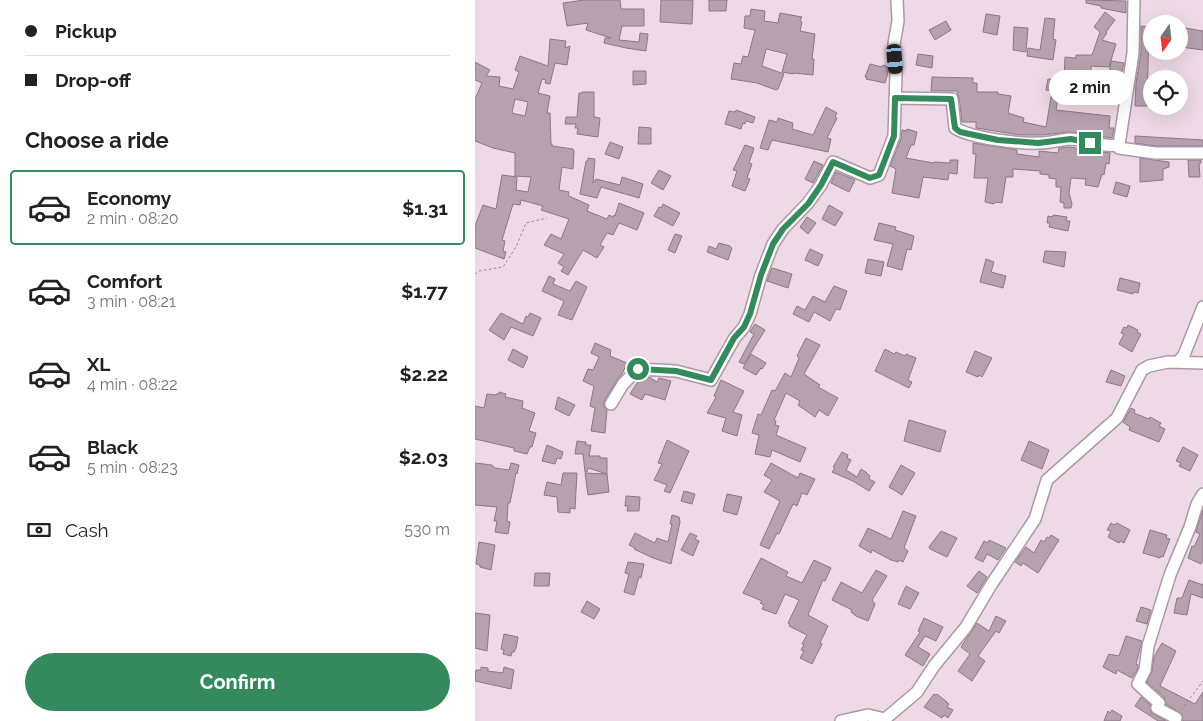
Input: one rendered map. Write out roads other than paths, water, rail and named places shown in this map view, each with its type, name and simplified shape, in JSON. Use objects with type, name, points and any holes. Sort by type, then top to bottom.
[{"type":"street","points":[[611,404],[623,384],[638,369],[676,371],[711,380],[734,338],[744,327],[750,314],[761,275],[773,244],[783,229],[808,204],[833,162],[870,178],[879,175],[894,136],[896,74],[894,44],[898,22],[897,0]]},
{"type":"street","points":[[895,98],[951,99],[955,128],[960,132],[979,136],[1038,143],[1071,139],[1110,147],[1119,145],[1133,53],[1134,0]]},
{"type":"street","points":[[1117,145],[1119,148],[1155,153],[1203,153]]},
{"type":"street","points":[[1179,361],[1184,355],[1203,307]]},
{"type":"street","points":[[841,721],[868,715],[885,719],[917,692],[934,666],[966,627],[991,585],[1035,519],[1047,480],[1117,418],[1142,370],[1149,366],[1168,362],[1203,363]]},
{"type":"street","points":[[1176,718],[1157,708],[1159,703],[1138,684],[1145,670],[1148,646],[1169,575],[1190,527],[1197,504],[1203,494]]}]
